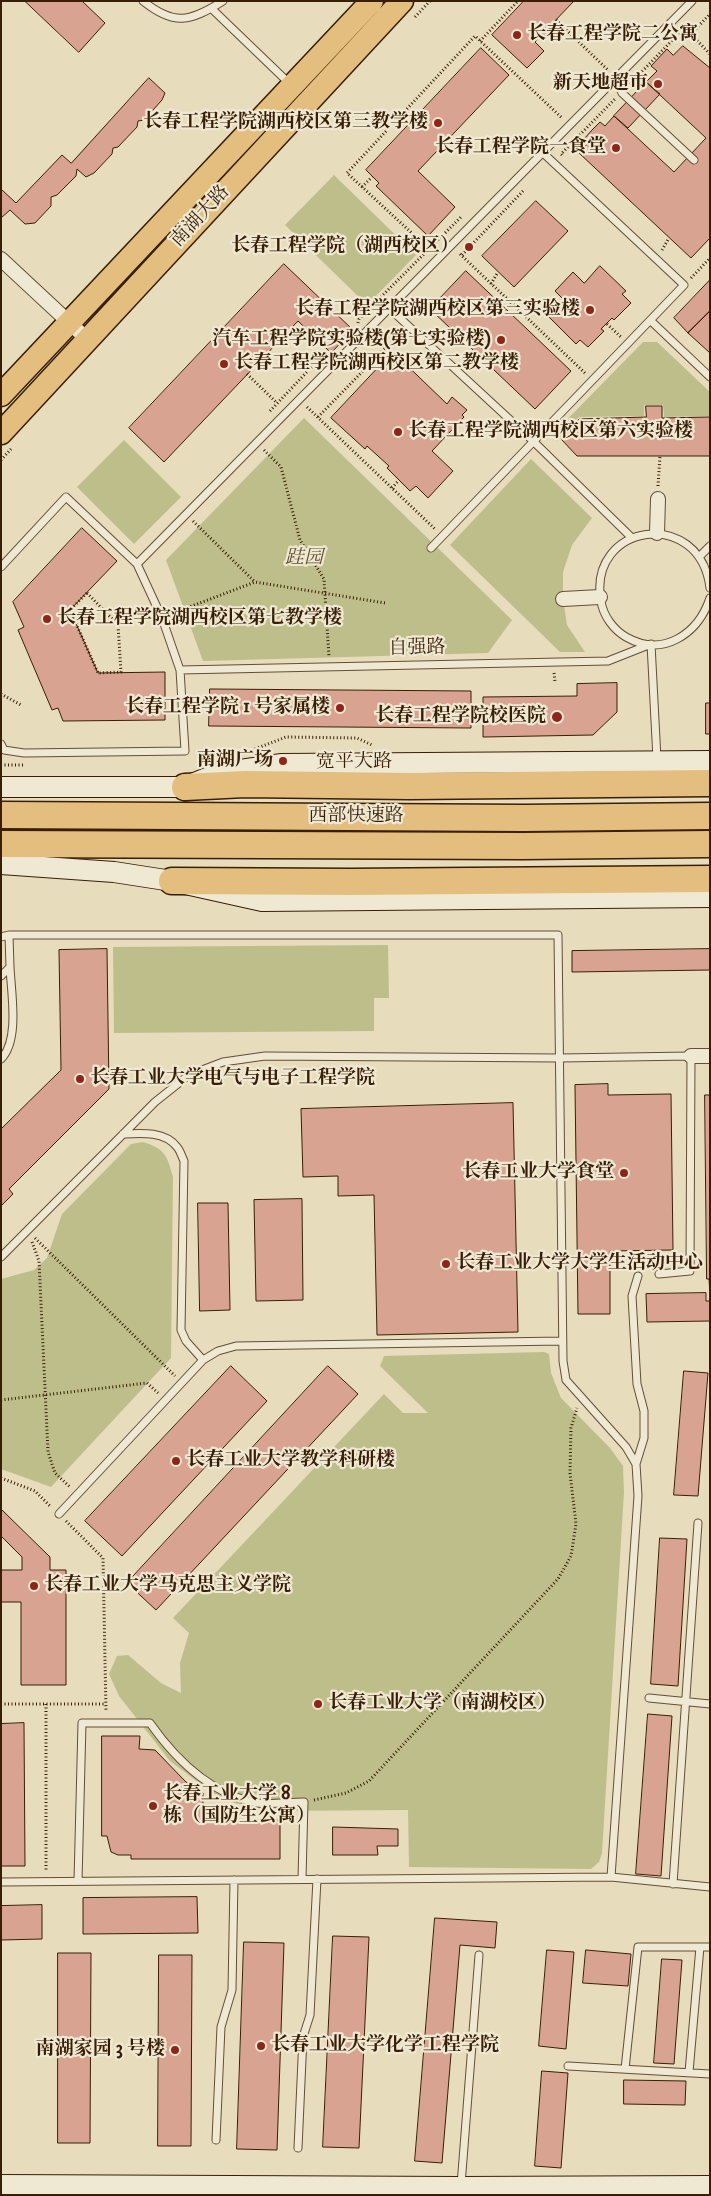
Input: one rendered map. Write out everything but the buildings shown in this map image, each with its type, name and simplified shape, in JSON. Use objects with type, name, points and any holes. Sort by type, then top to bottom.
[{"type":"highway","points":[[185,787],[245,784],[410,786],[710,783]]},
{"type":"highway","name":"西部快速路","points":[[1,815],[514,818],[710,816]]},
{"type":"highway","name":"西部快速路","points":[[1,844],[522,846],[710,844]]},
{"type":"highway","points":[[172,881],[710,879]]},
{"type":"main road","name":"南湖大路","points":[[1,395],[372,1]]},
{"type":"main road","name":"南湖大路","points":[[1,433],[402,1]]},
{"type":"main road","name":"宽平大路","points":[[1,787],[185,787],[219,773],[282,764],[710,762]]},
{"type":"main road","points":[[1,864],[114,872],[172,881],[262,901],[710,897]]},
{"type":"main road","points":[[1,2184],[184,2190],[435,2191],[460,2187],[523,2191],[710,2186]]},
{"type":"street","points":[[1,259],[88,340]]},
{"type":"street","points":[[657,533],[658,499]]},
{"type":"street","points":[[563,599],[600,597]]},
{"type":"street","points":[[691,1056],[710,1056]]},
{"type":"lane","points":[[143,1],[160,14],[174,19],[189,18],[223,1]]},
{"type":"lane","points":[[137,564],[692,1]]},
{"type":"lane","points":[[212,8],[292,86]]},
{"type":"lane","points":[[616,78],[622,92],[694,160]]},
{"type":"lane","points":[[431,548],[684,286],[542,152]]},
{"type":"lane","points":[[389,308],[533,441],[632,538]]},
{"type":"lane","points":[[651,321],[710,377]]},
{"type":"lane","points":[[1,567],[66,497],[137,564],[162,618],[180,670],[185,751],[24,752],[4,750],[1,744]]},
{"type":"lane","points":[[657,762],[651,644],[645,644],[626,637],[612,625],[602,608],[598,589],[602,570],[610,555],[623,542],[639,535],[657,533],[673,536],[689,544],[700,556],[708,573],[710,588]]},
{"type":"lane","points":[[700,556],[710,546]]},
{"type":"lane","name":"自强路","points":[[180,670],[608,660],[651,644],[664,644],[682,637],[697,625],[710,598]]},
{"type":"lane","points":[[1,1059],[8,1052],[12,1032],[10,935]]},
{"type":"lane","points":[[1,937],[10,935],[558,935],[562,1341],[566,1380],[580,1398],[626,1447],[636,1464]]},
{"type":"lane","points":[[1,976],[10,967]]},
{"type":"lane","points":[[1,1257],[155,1102],[189,1075],[223,1062],[265,1056],[560,1058],[691,1056],[690,1272],[659,1274]]},
{"type":"lane","points":[[123,1134],[143,1133],[165,1137],[178,1147],[184,1162],[181,1330],[186,1341],[203,1360]]},
{"type":"lane","points":[[611,1877],[638,1496],[636,1464],[644,1438],[644,1411],[637,1384],[632,1296],[638,1276]]},
{"type":"lane","points":[[59,1514],[203,1360],[218,1351],[236,1346],[562,1341]]},
{"type":"lane","points":[[673,1884],[698,1523]]},
{"type":"lane","points":[[649,1698],[710,1704]]},
{"type":"lane","points":[[78,1881],[82,1723],[150,1723],[166,1746],[190,1771],[222,1791],[257,1803],[304,1802],[302,1879]]},
{"type":"lane","points":[[1,1882],[611,1877],[710,1887]]},
{"type":"lane","points":[[298,2148],[303,2037],[310,2014],[317,1879]]},
{"type":"lane","points":[[216,2140],[221,2027],[232,1990],[234,1880]]},
{"type":"lane","points":[[625,2069],[638,1947],[710,1947]]},
{"type":"lane","points":[[689,2072],[700,1947]]},
{"type":"lane","points":[[460,2187],[479,1955]]},
{"type":"lane","points":[[568,2066],[710,2074]]},
{"type":"path","points":[[480,41],[518,1]]},
{"type":"path","points":[[690,34],[710,14]]},
{"type":"path","points":[[675,19],[710,54]]},
{"type":"path","points":[[556,20],[616,78]]},
{"type":"path","points":[[568,161],[561,154],[684,28]]},
{"type":"path","points":[[438,259],[347,173],[475,36],[562,118]]},
{"type":"path","points":[[362,187],[372,177]]},
{"type":"path","points":[[462,256],[526,188]]},
{"type":"path","points":[[661,250],[669,238]]},
{"type":"path","points":[[654,244],[667,256]]},
{"type":"path","points":[[451,246],[592,380]]},
{"type":"path","points":[[685,273],[691,278],[710,258]]},
{"type":"path","points":[[491,284],[498,272]]},
{"type":"path","points":[[607,324],[628,344]]},
{"type":"path","points":[[318,417],[407,326]]},
{"type":"path","points":[[247,374],[277,403]]},
{"type":"path","points":[[299,400],[442,536]]},
{"type":"path","points":[[256,443],[281,467],[300,540],[324,579],[329,660]]},
{"type":"path","points":[[658,499],[660,456]]},
{"type":"path","points":[[392,488],[399,480]]},
{"type":"path","points":[[186,514],[255,582]]},
{"type":"path","points":[[162,618],[255,582],[385,603]]},
{"type":"path","points":[[87,592],[118,625],[121,672],[98,673],[70,610],[87,592]]},
{"type":"path","points":[[1,694],[21,705]]},
{"type":"path","points":[[28,1230],[182,1383]]},
{"type":"path","points":[[28,1230],[39,1260],[48,1452],[56,1473],[77,1494]]},
{"type":"path","points":[[1,1400],[148,1383],[166,1400]]},
{"type":"path","points":[[304,1802],[346,1793],[369,1781],[558,1579],[571,1556],[576,1524],[570,1473],[571,1428],[580,1398]]},
{"type":"path","points":[[1,1478],[35,1491],[103,1558],[106,1723]]},
{"type":"path","points":[[1,1704],[106,1704]]},
{"type":"path","points":[[46,1704],[46,1881]]},
{"type":"green space","points":[[334,175],[416,255],[367,305],[285,225]]},
{"type":"green space","points":[[643,342],[657,342],[710,392],[710,416],[664,417],[663,405],[644,405],[644,416],[579,417],[557,441],[552,435]]},
{"type":"green space","name":"跬园","points":[[304,418],[512,620],[488,653],[203,661],[166,560]]},
{"type":"green space","points":[[124,440],[181,497],[134,544],[77,487]]},
{"type":"green space","points":[[531,459],[592,518],[572,545],[563,572],[563,599],[567,625],[585,652],[560,652],[450,545]]},
{"type":"green space","points":[[388,945],[389,998],[374,998],[374,1031],[114,1033],[113,947]]},
{"type":"green space","points":[[143,1142],[161,1150],[167,1158],[173,1177],[171,1358],[51,1487],[1,1469],[1,1279],[34,1270],[47,1258],[62,1214],[131,1144]]},
{"type":"green space","points":[[544,1352],[549,1354],[551,1373],[561,1398],[610,1448],[623,1466],[624,1492],[602,1853],[599,1862],[591,1869],[409,1867],[408,1810],[272,1811],[234,1803],[211,1792],[170,1761],[119,1696],[109,1674],[117,1656],[128,1655],[161,1683],[181,1693],[180,1663],[189,1633],[173,1618],[384,1394],[403,1413],[428,1413],[380,1366],[384,1356]]},
{"type":"place","name":"长春工程学院二公寓","points":[[517,35]]},
{"type":"place","name":"新天地超市","points":[[658,84]]},
{"type":"place","name":"长春工程学院湖西校区第三教学楼","points":[[438,123]]},
{"type":"place","name":"长春工程学院一食堂","points":[[616,148]]},
{"type":"place","name":"长春工程学院（湖西校区）","points":[[469,247]]},
{"type":"place","name":"长春工程学院湖西校区第三实验楼","points":[[590,310]]},
{"type":"place","name":"汽车工程学院实验楼(第七实验楼)","points":[[501,340]]},
{"type":"place","name":"长春工程学院湖西校区第二教学楼","points":[[224,364]]},
{"type":"place","name":"长春工程学院湖西校区第六实验楼","points":[[398,432]]},
{"type":"place","name":"长春工程学院湖西校区第七教学楼","points":[[47,619]]},
{"type":"place","name":"长春工程学院 1 号家属楼","points":[[340,708]]},
{"type":"place","name":"长春工程学院校医院","points":[[557,717]]},
{"type":"place","name":"南湖广场","points":[[283,761]]},
{"type":"place","name":"长春工业大学电气与电子工程学院","points":[[80,1079]]},
{"type":"place","name":"长春工业大学食堂","points":[[624,1173]]},
{"type":"place","name":"长春工业大学大学生活动中心","points":[[446,1264]]},
{"type":"place","name":"长春工业大学教学科研楼","points":[[176,1461]]},
{"type":"place","name":"长春工业大学马克思主义学院","points":[[34,1586]]},
{"type":"place","name":"长春工业大学（南湖校区）","points":[[318,1704]]},
{"type":"place","name":"长春工业大学 8 栋（国防生公寓）","points":[[153,1806]]},
{"type":"place","name":"长春工业大学化学工程学院","points":[[261,2046]]},
{"type":"place","name":"南湖家园 3 号楼","points":[[175,2050]]}]
